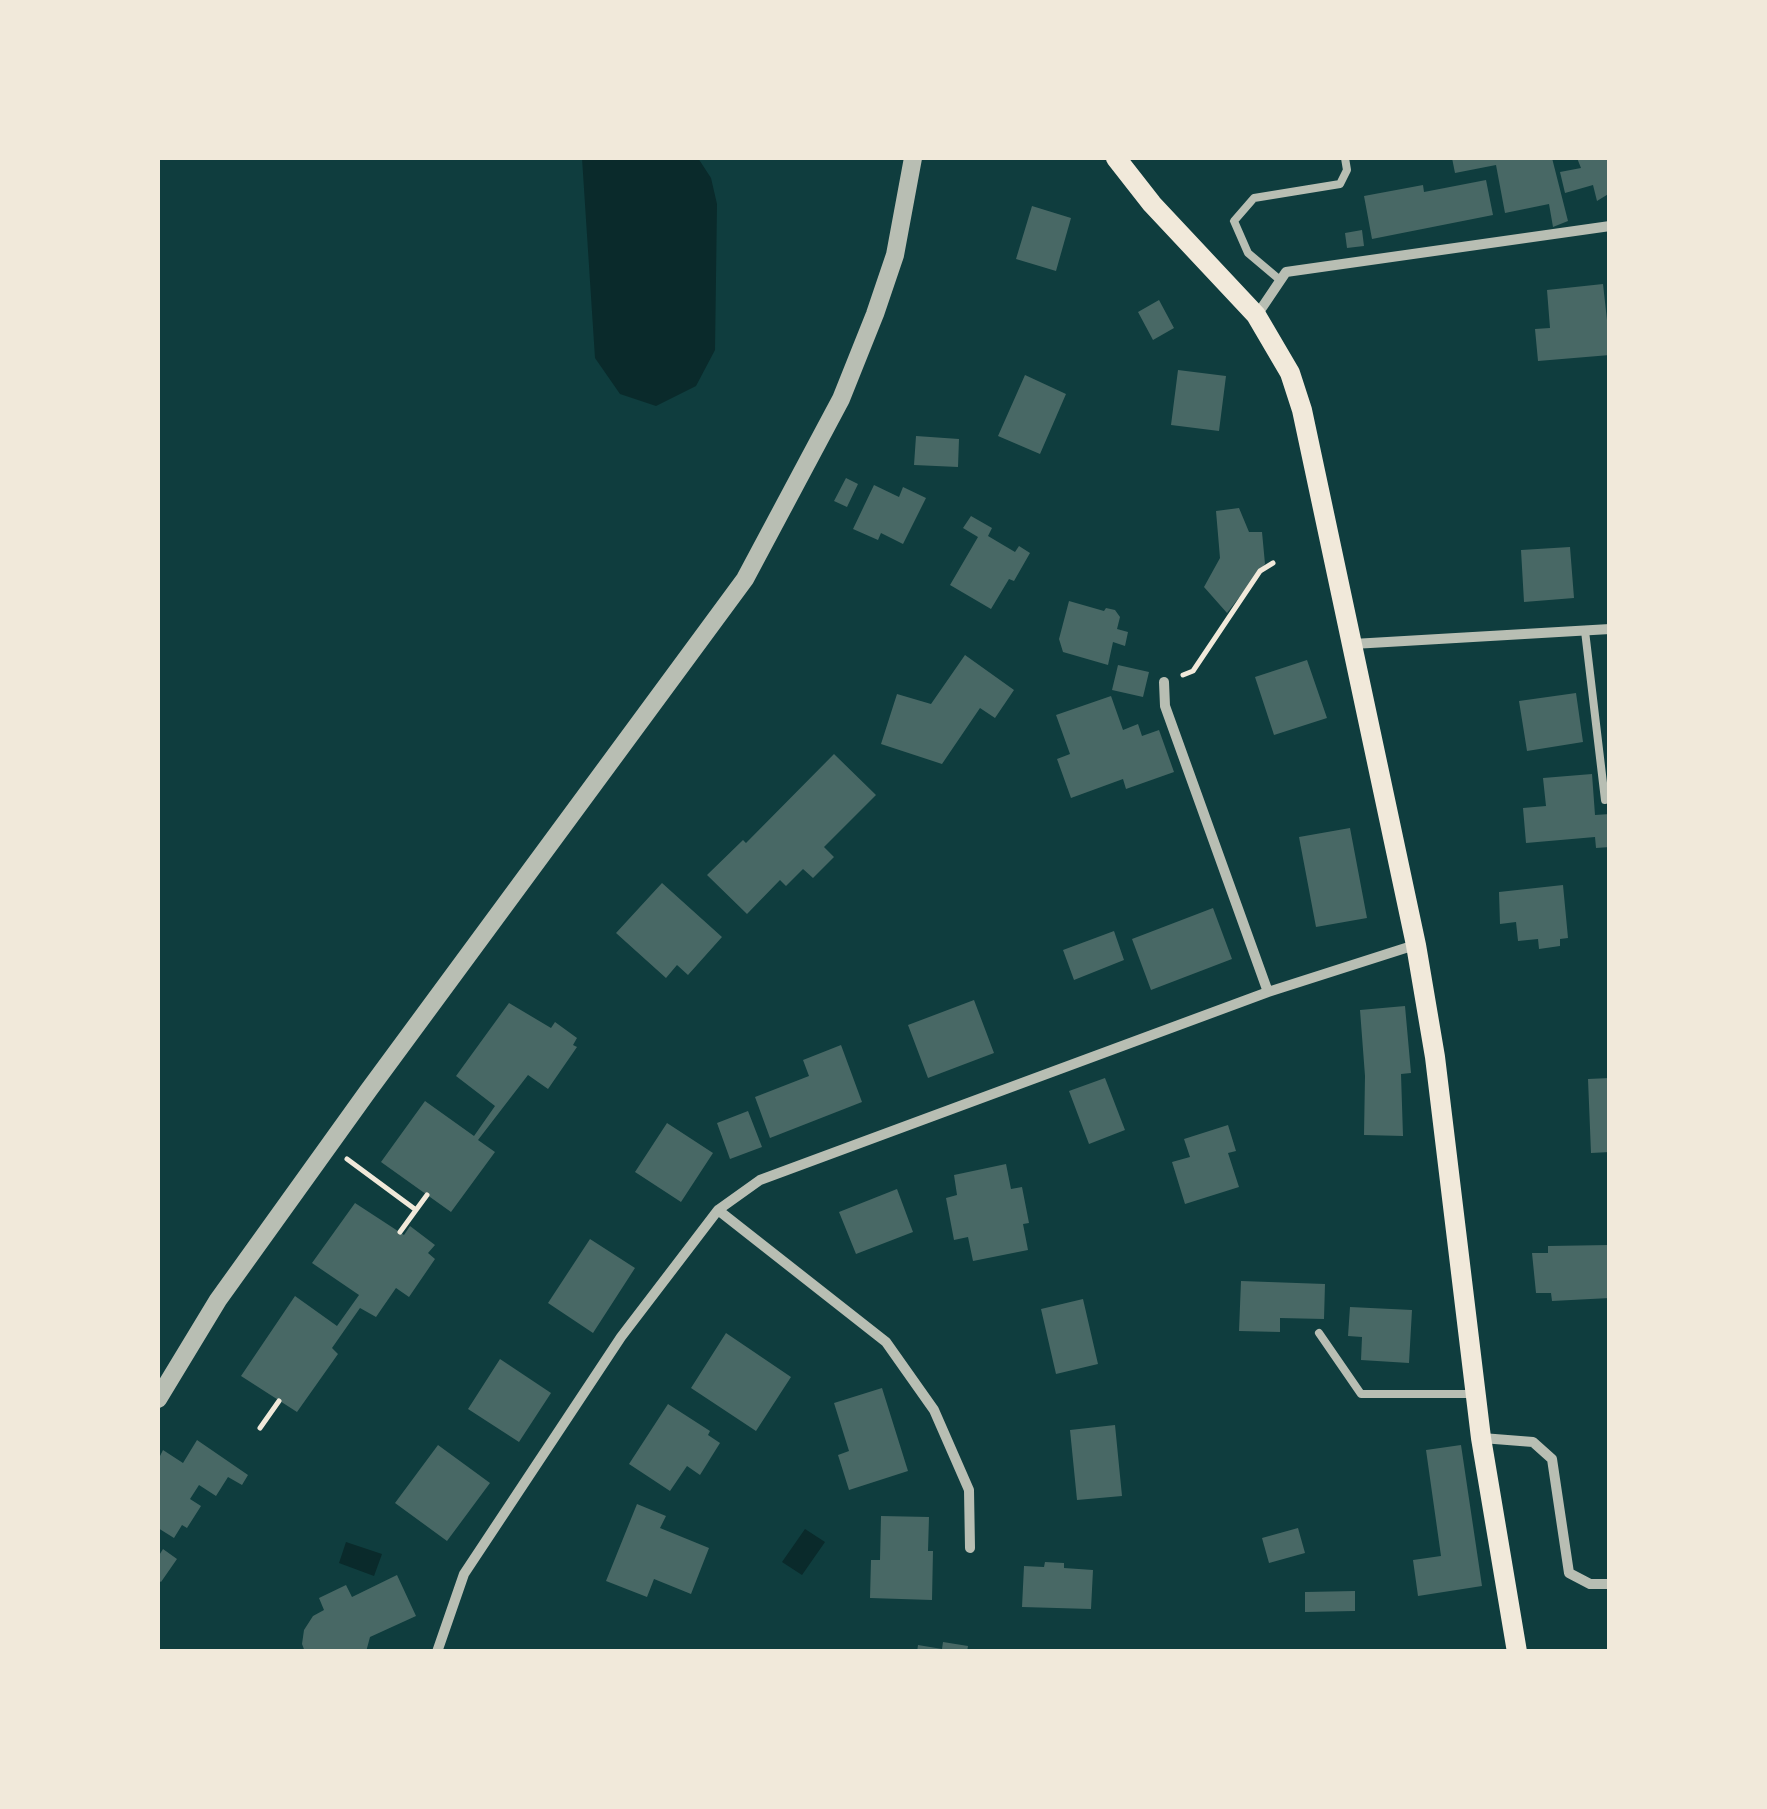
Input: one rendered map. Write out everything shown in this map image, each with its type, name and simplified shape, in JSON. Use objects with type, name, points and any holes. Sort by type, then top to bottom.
[{"type":"main road","points":[[1116,158],[1152,204],[1256,315],[1290,373],[1302,410],[1416,944],[1435,1058],[1481,1438],[1517,1652]]},
{"type":"street","points":[[158,1400],[218,1300],[745,579],[841,399],[894,254],[913,158]]},
{"type":"street","points":[[1256,315],[1286,272],[1610,226]]},
{"type":"street","points":[[1352,644],[1610,629]]},
{"type":"street","points":[[1164,682],[1165,706],[1268,992]]},
{"type":"street","points":[[437,1652],[464,1574],[620,1337],[718,1210],[760,1180],[1268,992],[1416,944]]},
{"type":"street","points":[[718,1210],[886,1342],[934,1410],[969,1490],[970,1548]]},
{"type":"street","points":[[1481,1438],[1533,1442],[1552,1459],[1569,1573],[1590,1584],[1610,1584]]},
{"type":"lane","points":[[1280,280],[1248,253],[1234,220],[1254,198],[1340,184],[1347,170],[1344,158]]},
{"type":"lane","points":[[1585,631],[1605,800]]},
{"type":"lane","points":[[1319,1333],[1361,1394],[1475,1394]]},
{"type":"path","points":[[1164,682],[1193,672],[1260,571],[1272,563]]},
{"type":"path","points":[[329,1145],[416,1210]]},
{"type":"path","points":[[400,1232],[427,1195]]},
{"type":"path","points":[[260,1428],[279,1401]]},
{"type":"water","points":[[582,158],[698,158],[711,178],[717,204],[715,350],[696,386],[656,406],[620,394],[595,358]]},
{"type":"water","points":[[805,1529],[825,1542],[802,1575],[782,1562]]},
{"type":"water","points":[[346,1542],[382,1554],[374,1576],[339,1563]]},
{"type":"building","points":[[1452,158],[1552,158],[1568,221],[1553,227],[1549,204],[1505,213],[1496,165],[1455,173]]},
{"type":"building","points":[[1577,158],[1610,158],[1610,193],[1597,201],[1593,185],[1565,193],[1560,172],[1581,168]]},
{"type":"building","points":[[1486,180],[1493,215],[1372,239],[1364,196],[1423,185],[1424,192]]},
{"type":"building","points":[[1032,206],[1071,218],[1056,271],[1016,259]]},
{"type":"building","points":[[1362,230],[1364,246],[1347,248],[1345,233]]},
{"type":"building","points":[[1603,284],[1610,320],[1610,355],[1538,361],[1535,329],[1550,328],[1547,290]]},
{"type":"building","points":[[1159,300],[1174,328],[1153,340],[1138,312]]},
{"type":"building","points":[[1178,370],[1226,376],[1219,431],[1171,425]]},
{"type":"building","points":[[1025,375],[1066,394],[1040,454],[998,436]]},
{"type":"building","points":[[916,436],[959,439],[958,467],[914,465]]},
{"type":"building","points":[[846,478],[858,484],[847,507],[834,501]]},
{"type":"building","points":[[874,485],[899,497],[903,487],[926,498],[903,544],[881,533],[878,540],[853,529]]},
{"type":"building","points":[[1239,508],[1249,532],[1262,532],[1265,564],[1227,613],[1204,587],[1220,558],[1216,511]]},
{"type":"building","points":[[971,516],[992,528],[988,536],[1015,552],[1019,546],[1030,553],[991,609],[950,585],[978,537],[963,528]]},
{"type":"building","points":[[1570,547],[1574,598],[1524,602],[1521,550]]},
{"type":"building","points":[[1069,601],[1104,611],[1115,610],[1120,617],[1117,629],[1128,632],[1125,646],[1113,642],[1108,665],[1063,652],[1059,639]]},
{"type":"building","points":[[965,655],[1014,690],[995,718],[980,708],[942,764],[881,744],[897,694],[931,704]]},
{"type":"building","points":[[1307,660],[1327,718],[1274,735],[1255,677]]},
{"type":"building","points":[[1118,665],[1149,672],[1143,697],[1112,690]]},
{"type":"building","points":[[1576,693],[1583,742],[1527,751],[1519,701]]},
{"type":"building","points":[[1111,696],[1123,730],[1138,724],[1142,736],[1159,730],[1174,772],[1126,789],[1123,779],[1071,798],[1057,759],[1070,754],[1056,715]]},
{"type":"building","points":[[834,754],[876,795],[824,847],[834,857],[813,878],[803,869],[786,886],[780,880],[747,914],[707,875],[743,840],[746,843]]},
{"type":"building","points":[[1592,774],[1595,815],[1610,814],[1610,847],[1596,848],[1595,837],[1526,843],[1523,808],[1546,806],[1543,778]]},
{"type":"building","points":[[1350,828],[1367,918],[1316,927],[1299,837]]},
{"type":"building","points":[[662,883],[722,937],[688,975],[677,965],[666,978],[616,933]]},
{"type":"building","points":[[1563,885],[1568,938],[1560,939],[1560,946],[1539,949],[1538,939],[1518,941],[1516,922],[1500,924],[1499,892]]},
{"type":"building","points":[[1213,908],[1232,959],[1151,990],[1132,939]]},
{"type":"building","points":[[1114,931],[1124,960],[1074,980],[1063,950]]},
{"type":"building","points":[[974,1000],[994,1053],[928,1078],[908,1025]]},
{"type":"building","points":[[509,1003],[551,1028],[555,1022],[577,1038],[573,1045],[577,1047],[548,1089],[528,1075],[478,1140],[495,1152],[451,1212],[381,1162],[425,1101],[474,1136],[495,1106],[456,1076]]},
{"type":"building","points":[[1405,1006],[1411,1073],[1401,1074],[1403,1136],[1364,1135],[1360,1010]]},
{"type":"building","points":[[841,1045],[862,1102],[770,1138],[755,1097],[809,1076],[803,1060]]},
{"type":"building","points":[[1105,1078],[1125,1130],[1089,1144],[1069,1091]]},
{"type":"building","points":[[1610,1078],[1610,1152],[1591,1153],[1588,1079]]},
{"type":"building","points":[[748,1111],[762,1147],[730,1159],[717,1123]]},
{"type":"building","points":[[667,1123],[713,1153],[681,1202],[635,1172]]},
{"type":"building","points":[[1228,1125],[1236,1151],[1228,1153],[1239,1187],[1185,1204],[1172,1162],[1190,1157],[1184,1139]]},
{"type":"building","points":[[1006,1164],[1011,1189],[1022,1187],[1029,1223],[1023,1224],[1028,1250],[973,1261],[968,1237],[954,1240],[946,1198],[957,1195],[954,1175]]},
{"type":"building","points":[[897,1189],[913,1232],[856,1254],[839,1212]]},
{"type":"building","points":[[355,1203],[404,1235],[410,1226],[435,1245],[428,1253],[435,1259],[409,1297],[396,1288],[376,1317],[360,1308],[332,1348],[338,1354],[297,1412],[241,1376],[295,1296],[337,1326],[359,1295],[312,1263]]},
{"type":"building","points":[[590,1239],[635,1268],[593,1333],[548,1303]]},
{"type":"building","points":[[1610,1245],[1610,1298],[1552,1301],[1551,1293],[1536,1293],[1532,1253],[1548,1253],[1548,1246]]},
{"type":"building","points":[[1241,1281],[1325,1284],[1324,1319],[1280,1318],[1280,1332],[1239,1331]]},
{"type":"building","points":[[1083,1299],[1098,1364],[1056,1374],[1041,1309]]},
{"type":"building","points":[[1350,1307],[1412,1310],[1409,1363],[1361,1360],[1362,1337],[1348,1336]]},
{"type":"building","points":[[726,1333],[791,1377],[756,1431],[691,1388]]},
{"type":"building","points":[[500,1359],[551,1393],[519,1442],[468,1409]]},
{"type":"building","points":[[882,1388],[908,1471],[849,1490],[838,1455],[849,1451],[834,1403]]},
{"type":"building","points":[[668,1404],[710,1431],[708,1435],[720,1443],[700,1475],[687,1466],[670,1491],[629,1464]]},
{"type":"building","points":[[1115,1425],[1122,1496],[1077,1500],[1070,1430]]},
{"type":"building","points":[[197,1440],[248,1475],[242,1485],[228,1477],[216,1496],[199,1485],[190,1499],[201,1506],[187,1528],[182,1525],[174,1538],[158,1528],[158,1460],[163,1450],[183,1463]]},
{"type":"building","points":[[438,1445],[490,1483],[447,1541],[395,1503]]},
{"type":"building","points":[[1461,1445],[1482,1586],[1418,1596],[1413,1560],[1441,1556],[1426,1450]]},
{"type":"building","points":[[637,1504],[666,1516],[660,1528],[709,1548],[691,1594],[654,1579],[647,1597],[606,1581]]},
{"type":"building","points":[[881,1516],[929,1517],[932,1600],[870,1598],[871,1560],[880,1560]]},
{"type":"building","points":[[1298,1528],[1305,1553],[1269,1563],[1262,1538]]},
{"type":"building","points":[[163,1549],[177,1559],[161,1582],[158,1557]]},
{"type":"building","points":[[1045,1562],[1093,1570],[1091,1609],[1022,1607],[1024,1566],[1044,1567]]},
{"type":"building","points":[[397,1575],[416,1616],[370,1637],[366,1652],[305,1652],[304,1630],[313,1616],[324,1610],[319,1598],[346,1585],[352,1597]]},
{"type":"building","points":[[1355,1591],[1355,1611],[1305,1612],[1305,1592]]},
{"type":"building","points":[[943,1642],[968,1646],[967,1652],[917,1652],[918,1645],[942,1649]]}]
